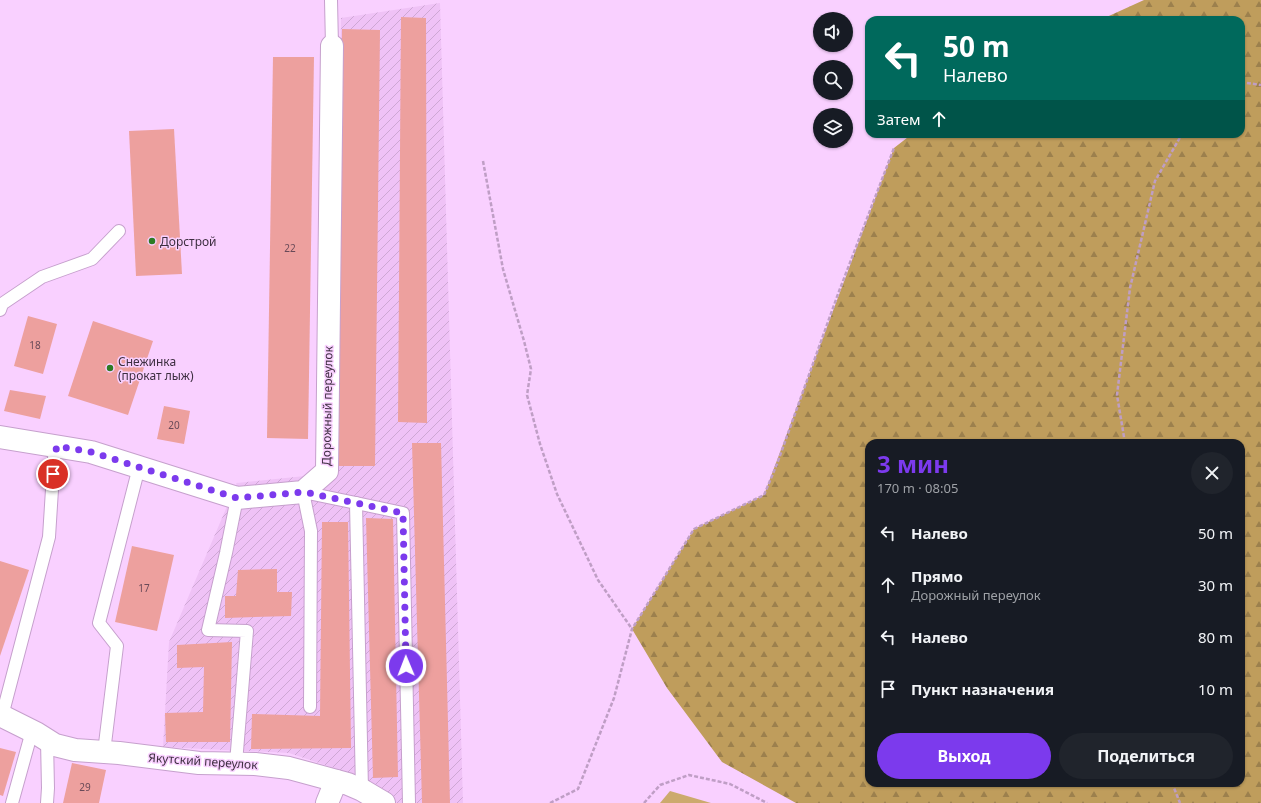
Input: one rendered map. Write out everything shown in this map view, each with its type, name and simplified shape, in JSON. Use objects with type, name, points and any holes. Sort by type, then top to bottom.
[{"type":"street","name":"Дорожный переулок","points":[[304,492],[327,470],[332,46]]},
{"type":"street","points":[[0,437],[91,452],[237,498],[304,492]]},
{"type":"street","name":"Якутский переулок","points":[[1,715],[56,745],[75,750],[199,762],[289,768],[336,780],[362,790],[384,803]]},
{"type":"street","points":[[327,803],[336,780]]},
{"type":"lane","points":[[331,0],[332,46]]},
{"type":"lane","points":[[0,310],[2,304],[42,277],[92,259],[119,231]]},
{"type":"lane","points":[[1,715],[49,537],[54,458],[57,446]]},
{"type":"lane","points":[[104,752],[117,646],[99,623],[139,467]]},
{"type":"lane","points":[[310,707],[310,531],[304,492],[403,513],[409,803]]},
{"type":"lane","points":[[236,764],[247,631],[208,630],[237,498]]},
{"type":"lane","points":[[356,502],[362,790]]},
{"type":"lane","points":[[12,803],[40,736]]},
{"type":"lane","points":[[40,736],[48,788],[47,803]]},
{"type":"path","points":[[1245,83],[1261,85]]},
{"type":"path","points":[[1124,439],[1117,395],[1130,288],[1155,181],[1180,138]]},
{"type":"path","points":[[550,803],[578,789],[614,698],[632,629],[694,529],[764,495],[777,464],[838,294],[894,148]]},
{"type":"path","points":[[483,162],[503,269],[531,369],[527,395],[540,444],[557,494],[598,580],[632,629]]},
{"type":"path","points":[[644,803],[660,785],[689,775],[730,784],[767,803]]},
{"type":"path","points":[[1174,787],[1180,803]]},
{"type":"shaded area","points":[[440,3],[463,803],[397,803],[352,774],[289,753],[163,747],[169,642],[237,483],[334,473],[341,18]]},
{"type":"shaded area","points":[[670,791],[711,803],[660,803]]},
{"type":"green space","points":[[1144,0],[1261,0],[1261,803],[796,803],[722,762],[667,688],[632,629],[694,529],[764,495],[894,148],[907,138],[1245,138],[1245,16],[1109,16]]},
{"type":"building","points":[[401,17],[426,18],[427,423],[398,422]]},
{"type":"building","points":[[342,29],[380,30],[375,466],[337,466]]},
{"type":"building","points":[[273,57],[314,57],[308,439],[267,438]]},
{"type":"building","points":[[174,129],[182,274],[136,276],[129,131]]},
{"type":"building","points":[[28,316],[57,324],[43,374],[14,366]]},
{"type":"building","name":"Снежинка (прокат лыж)","points":[[93,321],[153,341],[128,415],[68,396]]},
{"type":"building","points":[[10,390],[46,396],[40,419],[4,411]]},
{"type":"building","points":[[164,406],[190,411],[184,444],[157,439]]},
{"type":"building","points":[[412,443],[441,443],[450,803],[422,803]]},
{"type":"building","points":[[366,518],[393,519],[398,777],[373,778]]},
{"type":"building","points":[[322,522],[348,522],[351,748],[251,749],[252,714],[320,716]]},
{"type":"building","points":[[132,546],[174,555],[157,631],[115,622]]},
{"type":"building","points":[[0,561],[29,570],[0,656]]},
{"type":"building","points":[[277,569],[277,592],[292,592],[291,616],[225,618],[225,596],[236,596],[238,570]]},
{"type":"building","points":[[232,642],[230,742],[166,742],[165,713],[203,712],[204,667],[177,668],[177,645]]},
{"type":"building","points":[[0,748],[16,752],[3,796],[0,795]]},
{"type":"building","points":[[72,763],[106,770],[99,803],[63,803]]},
{"type":"place","name":"Дорстрой","points":[[152,241]]},
{"type":"place","name":"Снежинка (прокат лыж)","points":[[110,368]]},
{"type":"route","points":[[53,474],[54,458],[57,446],[91,452],[237,498],[304,492],[403,513],[406,666]]}]
